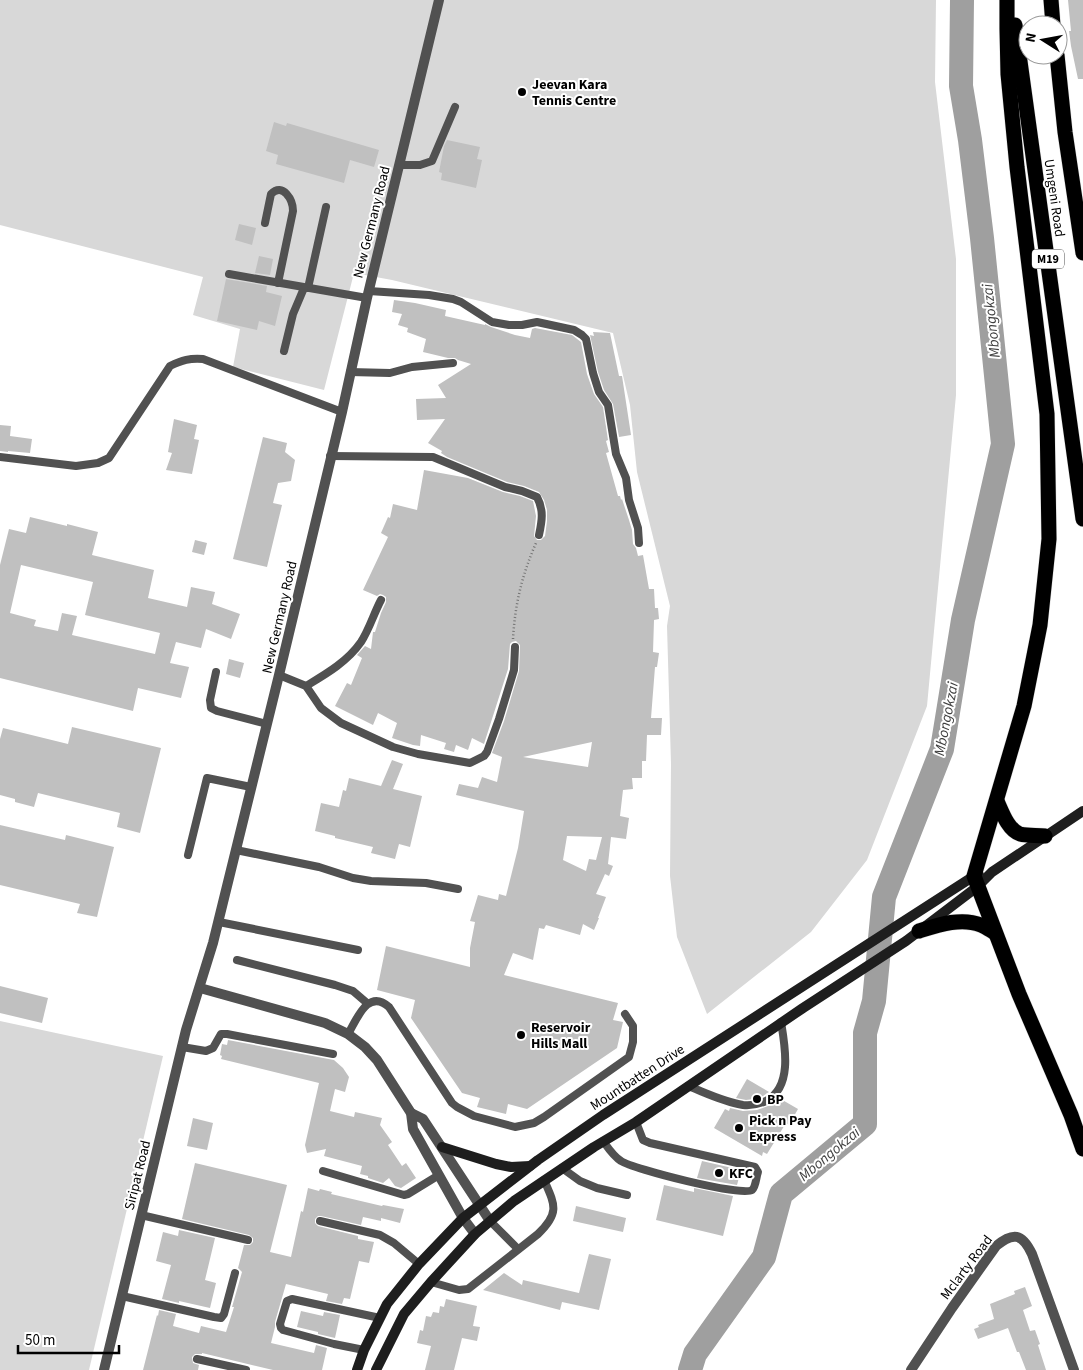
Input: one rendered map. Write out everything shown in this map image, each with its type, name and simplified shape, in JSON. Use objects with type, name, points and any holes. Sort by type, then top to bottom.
[{"type":"highway","points":[[1008,0],[1006,29],[1008,74],[1047,414],[1049,539],[1040,625],[1024,706],[976,882],[1019,994],[1071,1115],[1083,1149]]},
{"type":"highway","name":"Umgeni Road","points":[[1012,0],[1083,519]]},
{"type":"highway","points":[[1051,0],[1052,15]]},
{"type":"highway","name":"Umgeni Road","points":[[1058,65],[1083,253]]},
{"type":"highway","points":[[1066,132],[1083,200]]},
{"type":"highway","points":[[997,801],[1014,831],[1021,834],[1045,836]]},
{"type":"highway","points":[[919,931],[961,921],[979,924],[995,932]]},
{"type":"main road","name":"Mountbatten Drive","points":[[357,1370],[364,1350],[387,1304],[419,1264],[479,1205],[530,1166],[603,1116],[930,905],[992,872],[1083,810]]},
{"type":"main road","name":"Mountbatten Drive","points":[[376,1370],[404,1314],[431,1282],[490,1220],[544,1180],[603,1141],[636,1122],[781,1022],[906,941],[976,882]]},
{"type":"main road","points":[[442,1147],[496,1164],[511,1167],[530,1166]]},
{"type":"street","name":"New Germany Road","points":[[200,988],[252,787],[399,165],[440,0]]},
{"type":"street","points":[[200,988],[324,1023],[348,1034],[365,1047],[377,1060],[411,1113],[413,1129],[475,1234]]},
{"type":"street","name":"Siripat Road","points":[[104,1370],[186,1030],[200,988]]},
{"type":"street","points":[[411,1113],[423,1119],[490,1220]]},
{"type":"street","name":"Mclarty Road","points":[[911,1370],[996,1246],[1011,1236],[1027,1243],[1074,1370]]},
{"type":"lane","points":[[399,165],[420,165],[432,160],[455,107]]},
{"type":"lane","points":[[265,223],[271,194],[274,190],[289,195],[292,200],[293,211],[278,283]]},
{"type":"lane","points":[[284,351],[293,314],[306,288],[326,207]]},
{"type":"lane","points":[[229,274],[306,288],[368,295],[448,297],[461,302],[492,322],[522,325],[537,322],[574,330],[582,335],[586,339],[599,392],[608,405],[616,454],[626,478],[629,500],[638,528],[639,543]]},
{"type":"lane","points":[[0,457],[76,466],[98,463],[109,458],[170,366],[182,360],[192,358],[203,359],[342,412]]},
{"type":"lane","points":[[350,372],[390,373],[412,367],[453,363]]},
{"type":"lane","points":[[330,456],[433,456],[505,487],[537,497],[542,511],[539,535]]},
{"type":"lane","points":[[306,686],[334,669],[349,656],[361,641],[381,600]]},
{"type":"lane","points":[[279,675],[306,686],[321,708],[341,723],[358,731],[393,747],[418,754],[470,763],[484,756],[490,744],[514,670],[515,647]]},
{"type":"lane","points":[[216,672],[210,700],[211,708],[267,724]]},
{"type":"lane","points":[[188,855],[207,778],[252,787]]},
{"type":"lane","points":[[236,850],[318,867],[352,878],[371,881],[426,883],[458,889]]},
{"type":"lane","points":[[218,922],[358,950]]},
{"type":"lane","points":[[237,960],[335,985],[353,991],[367,1003]]},
{"type":"lane","points":[[348,1034],[367,1003],[378,1001],[385,1004],[389,1007],[447,1095],[457,1107],[474,1116],[516,1127],[534,1123],[544,1117],[629,1057],[633,1042],[633,1026],[625,1014]]},
{"type":"lane","points":[[688,1086],[744,1105],[758,1104],[773,1097],[780,1087],[785,1070],[786,1050],[781,1022]]},
{"type":"lane","points":[[182,1047],[206,1052],[213,1048],[221,1034],[228,1034],[333,1054]]},
{"type":"lane","points":[[603,1141],[618,1159],[632,1166],[727,1190],[743,1192],[754,1188],[758,1172],[755,1167],[650,1143],[644,1140],[636,1122]]},
{"type":"lane","points":[[562,1168],[580,1181],[597,1188],[627,1195]]},
{"type":"lane","points":[[323,1171],[404,1195],[439,1175]]},
{"type":"lane","points":[[431,1282],[459,1290],[468,1289],[543,1229],[552,1218],[554,1202],[544,1180]]},
{"type":"lane","points":[[141,1215],[248,1240]]},
{"type":"lane","points":[[490,1220],[518,1250]]},
{"type":"lane","points":[[320,1221],[380,1235],[388,1239],[419,1264]]},
{"type":"lane","points":[[122,1296],[221,1318],[224,1314],[235,1273]]},
{"type":"lane","points":[[364,1350],[283,1330],[280,1324],[287,1301],[292,1299],[380,1318]]},
{"type":"lane","points":[[197,1359],[246,1370]]},
{"type":"path","points":[[515,647],[512,642],[513,626],[520,586],[539,535]]},
{"type":"shaded area","points":[[0,0],[936,0],[935,82],[956,259],[956,395],[927,706],[867,860],[811,932],[707,1014],[677,937],[670,876],[671,764],[667,626],[670,606],[637,472],[630,405],[613,333],[392,280],[354,273],[324,390],[233,367],[240,329],[193,315],[203,277],[0,225]]},
{"type":"shaded area","points":[[0,1021],[163,1056],[89,1370],[0,1370]]},
{"type":"building","points":[[1068,0],[1083,0],[1083,79],[1078,79],[1071,46]]},
{"type":"building","points":[[274,122],[286,126],[287,123],[379,150],[374,167],[350,160],[344,183],[276,164],[278,155],[266,151]]},
{"type":"building","points":[[447,140],[480,147],[477,159],[482,160],[476,188],[441,180],[442,173],[439,172]]},
{"type":"building","points":[[239,224],[256,228],[252,245],[235,240]]},
{"type":"building","points":[[259,256],[273,259],[270,275],[255,273]]},
{"type":"building","points":[[226,279],[267,286],[266,292],[282,296],[275,326],[259,321],[257,330],[217,321]]},
{"type":"building","points":[[394,300],[415,303],[446,310],[445,316],[485,324],[515,335],[530,338],[532,329],[535,328],[572,335],[581,342],[587,374],[594,394],[603,407],[608,440],[606,441],[609,452],[606,453],[618,496],[622,499],[632,530],[633,544],[638,556],[643,555],[649,589],[654,589],[655,608],[658,608],[659,619],[654,620],[653,652],[659,653],[657,667],[655,667],[651,718],[662,718],[661,735],[647,735],[646,761],[642,761],[642,778],[632,778],[633,789],[623,790],[620,816],[629,818],[626,839],[611,837],[608,864],[613,866],[609,876],[605,874],[596,894],[606,897],[594,930],[583,924],[580,935],[546,925],[544,929],[539,928],[533,960],[513,953],[504,975],[618,1003],[613,1020],[623,1022],[617,1048],[527,1109],[508,1104],[506,1114],[477,1107],[480,1098],[462,1093],[411,1018],[415,1000],[377,990],[386,946],[470,967],[470,948],[475,922],[470,921],[478,895],[498,900],[499,894],[506,896],[518,848],[524,811],[456,795],[459,784],[478,788],[482,777],[497,782],[502,757],[492,753],[519,671],[520,645],[516,641],[510,644],[508,669],[484,744],[472,738],[468,750],[456,745],[454,752],[444,749],[446,743],[421,735],[420,746],[413,745],[392,738],[397,723],[378,713],[373,725],[335,706],[347,683],[351,685],[362,658],[357,655],[365,646],[371,649],[373,632],[375,632],[386,602],[386,597],[383,595],[377,596],[363,590],[388,537],[381,533],[388,517],[390,518],[393,504],[417,510],[424,470],[468,478],[503,492],[533,501],[536,516],[534,536],[537,540],[541,540],[545,536],[547,510],[539,492],[507,482],[447,457],[441,453],[442,451],[428,443],[445,419],[417,420],[416,399],[446,398],[438,385],[471,364],[455,358],[423,352],[426,339],[407,332],[408,328],[398,325],[402,314],[392,312]],"holes":[[[592,742],[588,767],[523,757]],[[567,836],[602,837],[596,860],[589,859],[586,871],[563,860]]]},
{"type":"building","points":[[593,332],[610,333],[619,376],[622,376],[631,435],[619,437],[613,404],[604,390],[598,372],[590,335],[594,336]]},
{"type":"building","points":[[174,419],[197,425],[194,439],[199,440],[192,474],[166,470],[172,453],[168,452]]},
{"type":"building","points":[[0,425],[11,426],[10,436],[32,439],[30,453],[0,451]]},
{"type":"building","points":[[263,437],[287,443],[285,452],[295,460],[291,481],[278,483],[273,503],[282,505],[267,567],[233,559]]},
{"type":"building","points":[[30,517],[98,532],[92,555],[154,570],[148,598],[187,607],[191,587],[215,592],[212,604],[240,614],[231,639],[206,629],[201,648],[176,642],[170,663],[189,667],[181,698],[138,688],[133,711],[0,678],[0,565],[9,529],[26,533]],"holes":[[[21,565],[93,582],[85,615],[160,633],[155,654],[72,635],[77,616],[62,613],[58,631],[34,626],[36,620],[10,613]]]},
{"type":"building","points":[[195,540],[207,543],[204,555],[192,552]]},
{"type":"building","points":[[229,659],[244,663],[240,678],[226,674]]},
{"type":"building","points":[[72,727],[161,748],[140,833],[117,827],[120,813],[38,793],[34,807],[15,802],[15,799],[0,795],[0,739],[3,728],[68,744]]},
{"type":"building","points":[[392,760],[403,764],[393,789],[422,796],[410,847],[399,844],[395,859],[371,853],[373,847],[315,831],[321,803],[339,807],[343,790],[346,791],[349,778],[381,786]]},
{"type":"building","points":[[0,825],[65,840],[66,835],[114,847],[97,917],[77,913],[80,904],[0,885]]},
{"type":"building","points":[[0,986],[48,998],[42,1023],[0,1013]]},
{"type":"building","points":[[228,1040],[334,1060],[349,1077],[345,1092],[335,1089],[330,1111],[354,1117],[355,1112],[382,1118],[380,1125],[392,1142],[388,1145],[402,1166],[406,1163],[416,1178],[401,1188],[395,1186],[389,1178],[383,1183],[360,1174],[362,1166],[324,1156],[326,1149],[307,1153],[305,1145],[319,1083],[221,1059],[222,1044],[227,1045]]},
{"type":"building","points":[[747,1079],[769,1092],[754,1099],[736,1098]]},
{"type":"building","points":[[779,1098],[798,1109],[789,1125],[786,1123],[767,1154],[763,1152],[762,1156],[714,1128],[725,1109],[729,1111],[730,1108],[743,1111],[757,1110],[768,1106]]},
{"type":"building","points":[[193,1118],[213,1123],[207,1150],[187,1146]]},
{"type":"building","name":"KFC","points":[[702,1161],[741,1170],[737,1185],[697,1178]]},
{"type":"building","points":[[195,1163],[287,1185],[270,1252],[291,1257],[308,1188],[319,1191],[320,1189],[332,1192],[331,1194],[382,1206],[404,1209],[400,1223],[381,1218],[381,1221],[363,1217],[361,1225],[321,1216],[315,1219],[315,1223],[318,1226],[358,1236],[358,1239],[374,1242],[369,1263],[359,1261],[350,1299],[344,1298],[342,1304],[326,1301],[328,1294],[286,1284],[271,1343],[314,1353],[316,1345],[327,1348],[322,1370],[273,1370],[202,1353],[195,1354],[192,1357],[193,1363],[199,1365],[198,1370],[143,1370],[159,1310],[176,1314],[173,1326],[199,1333],[201,1326],[226,1332],[242,1272],[238,1268],[244,1245],[250,1245],[253,1242],[253,1238],[249,1235],[182,1219]]},
{"type":"building","points":[[664,1185],[694,1192],[694,1188],[733,1196],[723,1236],[656,1220]]},
{"type":"building","points":[[576,1206],[626,1218],[623,1232],[573,1221]]},
{"type":"building","points":[[179,1230],[215,1238],[205,1280],[216,1283],[210,1308],[162,1299],[171,1265],[156,1261],[163,1232],[178,1236]]},
{"type":"building","points":[[589,1254],[611,1259],[599,1310],[562,1302],[560,1310],[483,1290],[504,1273],[522,1285],[523,1280],[579,1293]]},
{"type":"building","points":[[1025,1287],[1032,1306],[1023,1310],[1030,1331],[1035,1330],[1046,1370],[1026,1370],[1008,1328],[978,1339],[974,1329],[979,1327],[978,1325],[994,1319],[990,1304],[1015,1294],[1014,1291]]},
{"type":"building","points":[[446,1299],[477,1306],[473,1326],[480,1327],[477,1341],[462,1338],[454,1370],[425,1370],[431,1346],[417,1343],[420,1330],[423,1331],[426,1316],[431,1317],[433,1312],[439,1313],[440,1306],[444,1307]]},
{"type":"building","points":[[301,1311],[323,1316],[324,1312],[340,1315],[335,1338],[297,1327]]},
{"type":"waterway","name":"Mbongokzai","points":[[690,1370],[695,1354],[764,1257],[781,1194],[865,1124],[865,1033],[874,1001],[884,897],[942,749],[963,620],[1003,444],[982,238],[970,140],[961,86],[962,0]]},
{"type":"place","name":"Jeevan Kara Tennis Centre","points":[[522,92]]},
{"type":"place","name":"Reservoir Hills Mall","points":[[521,1035]]},
{"type":"place","name":"BP","points":[[757,1099]]},
{"type":"place","name":"Pick n Pay Express","points":[[739,1128]]},
{"type":"place","name":"KFC","points":[[719,1173]]}]
